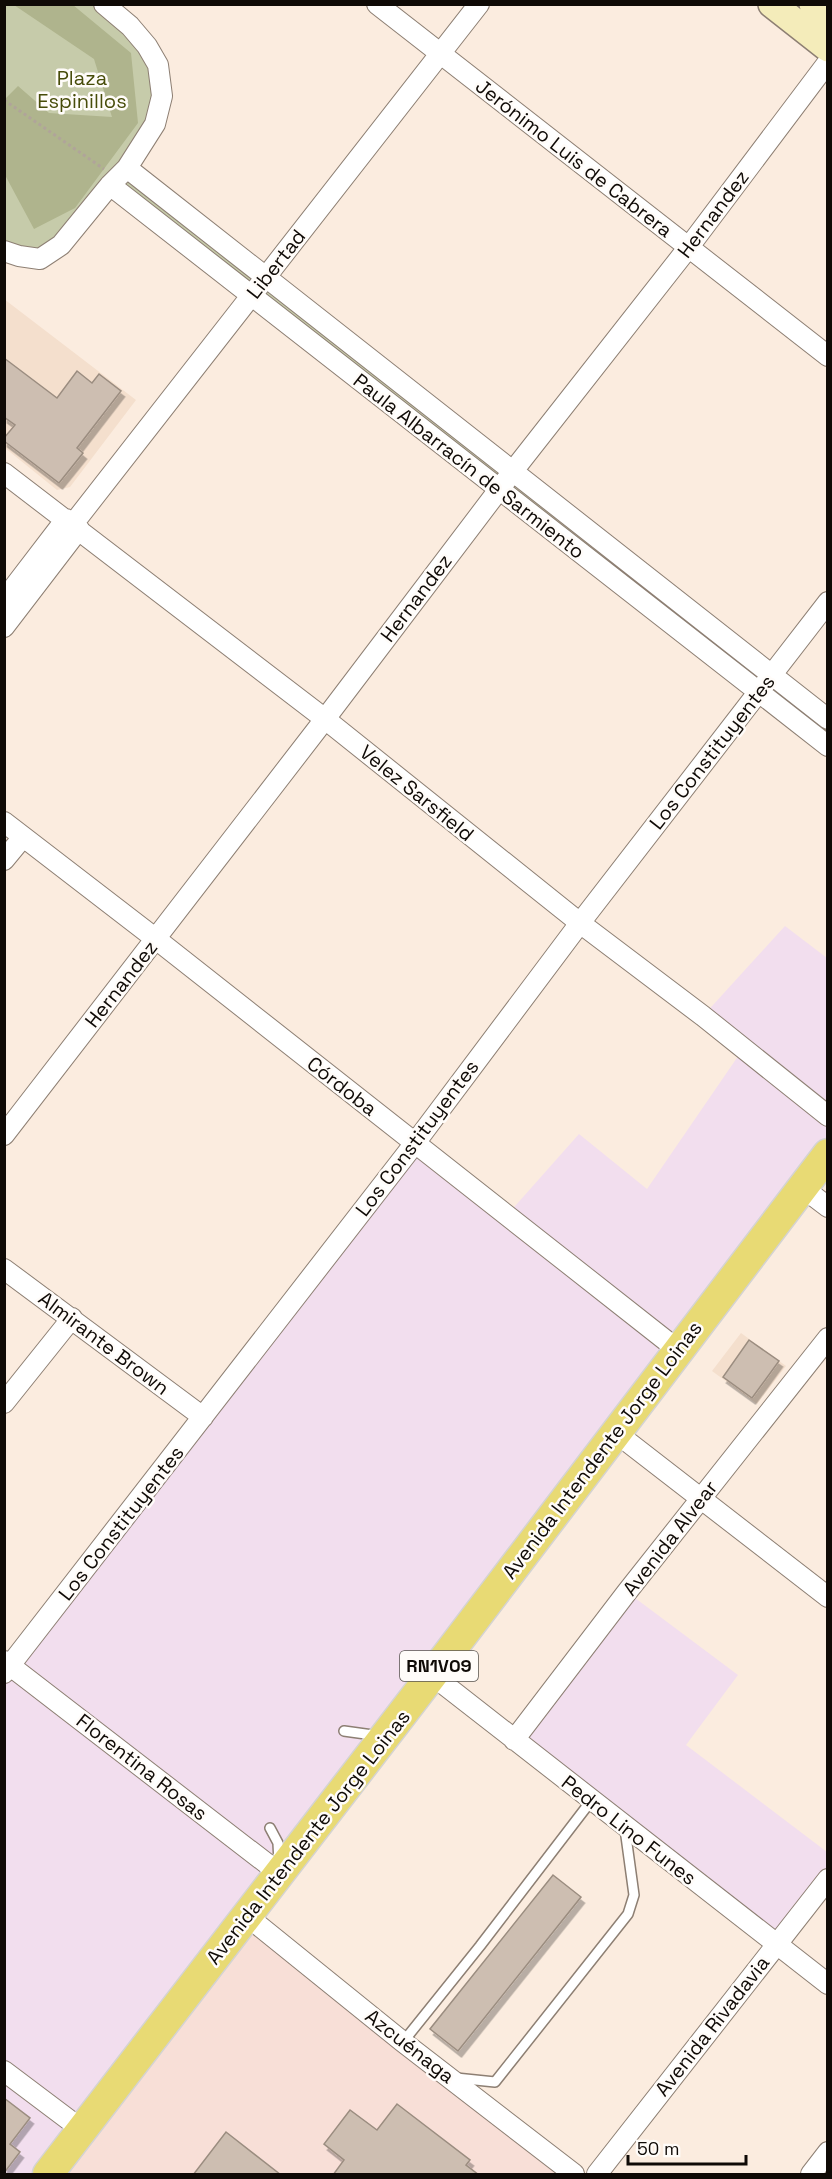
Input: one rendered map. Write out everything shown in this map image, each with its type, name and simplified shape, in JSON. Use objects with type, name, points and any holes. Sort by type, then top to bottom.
[{"type":"main road","points":[[772,4],[828,48]]},
{"type":"main road","points":[[813,4],[828,16]]},
{"type":"main road","name":"Avenida Intendente Jorge Loinas","points":[[58,2171],[81,2129],[432,1675],[828,1154]]},
{"type":"street","points":[[4,251],[40,259],[60,245],[118,177],[155,124],[162,96],[158,65],[147,46],[130,26],[104,4]]},
{"type":"street","name":"Jerónimo Luis de Cabrera","points":[[377,4],[828,356]]},
{"type":"street","name":"Libertad","points":[[4,627],[73,524],[479,4]]},
{"type":"street","name":"Hernandez","points":[[4,1135],[513,471],[688,248],[828,62]]},
{"type":"street","name":"Paula Albarracín de Sarmiento","points":[[118,177],[265,278],[513,471],[765,684],[828,746]]},
{"type":"street","name":"Paula Albarracín de Sarmiento","points":[[118,177],[251,296],[499,490],[765,684],[828,719]]},
{"type":"street","name":"Velez Sarsfield","points":[[4,473],[325,719],[580,923],[703,1016],[828,1116]]},
{"type":"street","name":"Libertad","points":[[4,600],[73,524]]},
{"type":"street","name":"Los Constituyentes","points":[[6,1667],[415,1143],[580,923],[828,602]]},
{"type":"street","name":"Córdoba","points":[[4,822],[678,1350]]},
{"type":"street","points":[[4,860],[23,837]]},
{"type":"street","points":[[803,1188],[828,1207]]},
{"type":"street","name":"Almirante Brown","points":[[4,1269],[202,1417]]},
{"type":"street","points":[[4,1403],[72,1318]]},
{"type":"street","name":"Avenida Alvear","points":[[514,1740],[828,1338]]},
{"type":"street","points":[[615,1432],[828,1597]]},
{"type":"street","name":"Florentina Rosas","points":[[6,1667],[279,1873]]},
{"type":"street","name":"Pedro Lino Funes","points":[[432,1675],[828,1984]]},
{"type":"street","name":"Avenida Rivadavia","points":[[597,2175],[828,1879]]},
{"type":"street","name":"Azcuénaga","points":[[247,1916],[574,2175]]},
{"type":"street","points":[[4,2071],[81,2129]]},
{"type":"street","points":[[811,2175],[828,2152]]},
{"type":"lane","points":[[344,1731],[385,1736]]},
{"type":"lane","points":[[404,2042],[494,1929],[591,1801]]},
{"type":"lane","points":[[450,2078],[495,2082],[628,1914],[634,1895],[625,1827]]},
{"type":"lane","points":[[270,1828],[278,1844],[279,1873]]},
{"type":"path","points":[[4,100],[118,177]]},
{"type":"shaded area","points":[[4,299],[136,400],[70,487],[57,490],[5,448]]},
{"type":"shaded area","points":[[785,926],[827,958],[827,1154],[48,2174],[5,2174],[5,1673],[415,1143],[507,1215],[579,1134],[647,1189],[743,1049],[703,1016]]},
{"type":"shaded area","points":[[741,1333],[786,1366],[757,1404],[712,1371]]},
{"type":"shaded area","points":[[627,1592],[738,1675],[686,1745],[827,1852],[827,1879],[776,1944],[514,1740]]},
{"type":"shaded area","points":[[247,1916],[574,2174],[48,2174]]},
{"type":"green space","name":"Plaza Espinillos","points":[[4,5],[104,5],[130,26],[162,96],[127,167],[827,719],[827,746],[110,185],[40,259],[5,251]]},
{"type":"green space","points":[[14,5],[73,5],[131,53],[138,123],[75,208],[34,229],[5,175],[5,99],[18,86],[49,113],[112,117],[94,59]]},
{"type":"building","points":[[4,358],[57,398],[77,371],[92,383],[99,374],[121,391],[77,448],[83,453],[59,483],[4,441],[15,425],[4,417]]},
{"type":"building","points":[[749,1340],[779,1361],[752,1398],[723,1377]]},
{"type":"building","points":[[553,1875],[581,1897],[458,2051],[430,2029]]},
{"type":"building","points":[[4,2098],[30,2118],[10,2144],[20,2152],[4,2173]]},
{"type":"building","points":[[397,2104],[470,2160],[466,2165],[479,2175],[333,2175],[344,2160],[324,2144],[350,2110],[377,2130]]},
{"type":"building","points":[[226,2132],[281,2175],[193,2175]]}]
